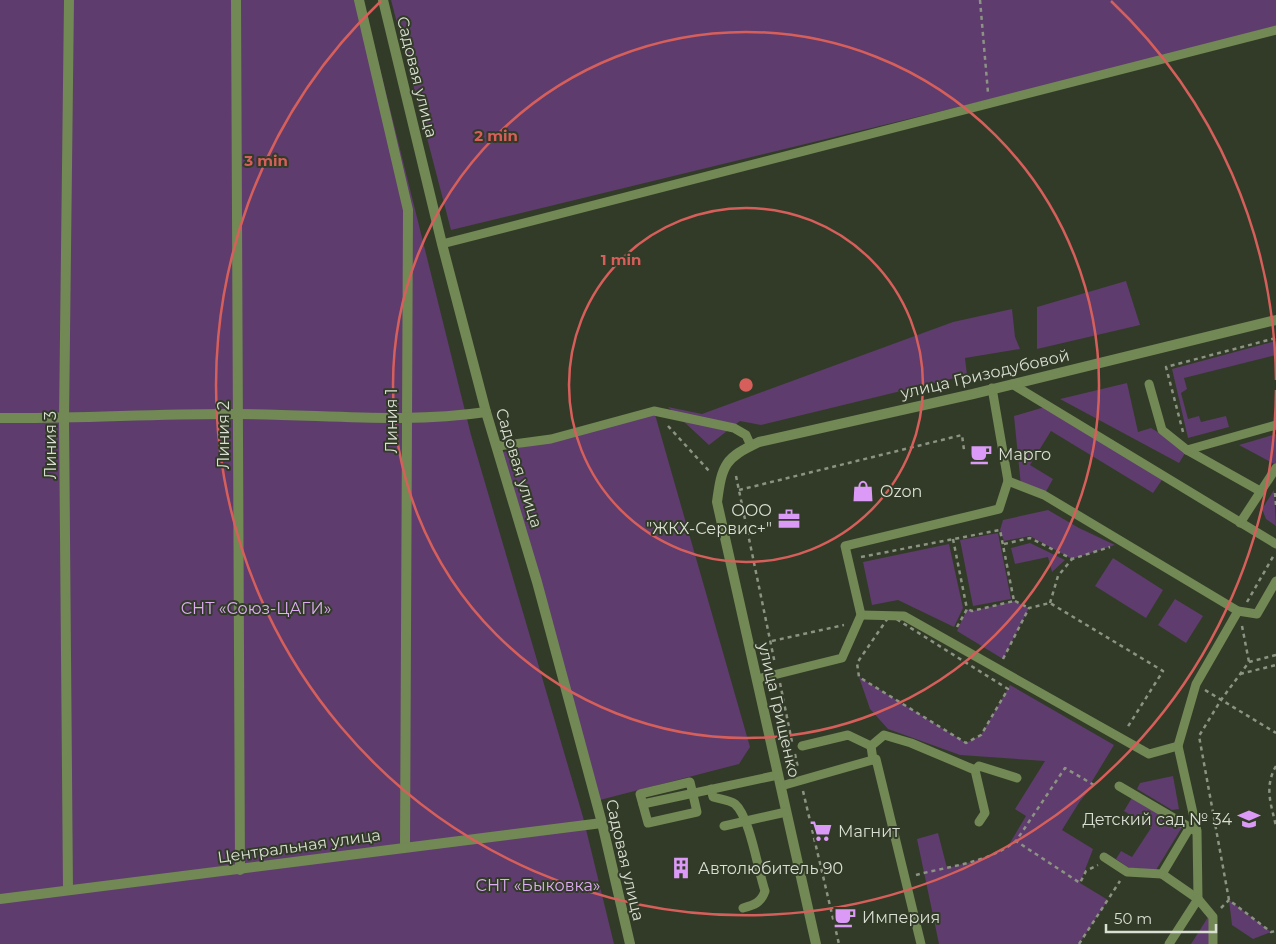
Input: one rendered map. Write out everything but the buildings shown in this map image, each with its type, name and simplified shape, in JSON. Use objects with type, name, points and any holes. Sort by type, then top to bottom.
[{"type":"street","name":"Линия 3","points":[[68,890],[64,419],[69,0]]},
{"type":"street","name":"Линия 2","points":[[236,0],[240,870]]},
{"type":"street","name":"Линия 1","points":[[359,0],[408,210],[405,847]]},
{"type":"street","name":"Садовая улица","points":[[382,0],[442,244],[486,412],[498,446],[602,823],[630,944]]},
{"type":"street","name":"улица Гризодубовой","points":[[719,482],[726,462],[738,452],[751,446],[834,424],[1012,384],[1276,320]]},
{"type":"street","points":[[0,418],[64,419],[238,414],[406,418],[486,412]]},
{"type":"street","name":"улица Грищенко","points":[[719,482],[717,502],[816,944]]},
{"type":"street","name":"Центральная улица","points":[[0,899],[602,823]]},
{"type":"lane","points":[[442,244],[1276,30]]},
{"type":"lane","points":[[1012,384],[1276,544]]},
{"type":"lane","points":[[1149,384],[1162,430],[1187,450],[1260,491]]},
{"type":"lane","points":[[757,679],[842,658],[859,618],[845,546],[1000,509],[1008,481],[992,388]]},
{"type":"lane","points":[[498,446],[551,439],[654,411],[734,428],[746,435],[751,446]]},
{"type":"lane","points":[[1187,450],[1276,424]]},
{"type":"lane","points":[[1240,523],[1276,468]]},
{"type":"lane","points":[[1008,481],[1044,495],[1238,612],[1256,614],[1276,581]]},
{"type":"lane","points":[[1169,944],[1198,899],[1193,829],[1178,746],[1196,684],[1238,612]]},
{"type":"lane","points":[[859,618],[890,615],[904,616],[1149,754],[1178,746]]},
{"type":"lane","points":[[798,749],[848,735],[871,746]]},
{"type":"lane","points":[[871,746],[884,735],[911,743],[975,770]]},
{"type":"lane","points":[[871,746],[873,760]]},
{"type":"lane","points":[[781,786],[876,759],[921,944]]},
{"type":"lane","points":[[975,770],[979,766],[1017,778]]},
{"type":"lane","points":[[975,770],[985,813],[979,822]]},
{"type":"lane","points":[[692,793],[697,812],[648,823],[643,804],[692,793],[778,775]]},
{"type":"lane","points":[[1119,786],[1193,829]]},
{"type":"lane","points":[[711,789],[713,797],[733,802],[743,812],[748,829],[764,892],[763,898],[756,905],[743,908]]},
{"type":"lane","points":[[724,826],[786,812]]},
{"type":"lane","points":[[1162,874],[1193,829]]},
{"type":"lane","points":[[1106,859],[1127,872],[1162,874],[1198,899],[1213,917],[1213,944]]},
{"type":"path","points":[[980,0],[989,104]]},
{"type":"path","points":[[1187,450],[1166,367],[1276,338]]},
{"type":"path","points":[[654,411],[719,482]]},
{"type":"path","points":[[739,490],[962,435],[964,450]]},
{"type":"path","points":[[736,474],[792,743]]},
{"type":"path","points":[[862,557],[1000,530],[1014,600]]},
{"type":"path","points":[[1004,544],[1030,538],[1072,559]]},
{"type":"path","points":[[953,539],[967,608],[957,627]]},
{"type":"path","points":[[1050,603],[1058,576],[1072,559],[1124,542]]},
{"type":"path","points":[[1249,662],[1244,632],[1238,612],[1243,608],[1276,552]]},
{"type":"path","points":[[967,608],[972,611],[1014,600],[1029,608],[1050,603],[1162,671],[1123,733]]},
{"type":"path","points":[[1003,659],[1029,608]]},
{"type":"path","points":[[890,615],[858,663],[859,677],[966,743],[981,736],[1008,689]]},
{"type":"path","points":[[771,641],[859,618]]},
{"type":"path","points":[[1276,655],[1249,662],[1221,700],[1199,736],[1228,900],[1271,932],[1276,930]]},
{"type":"path","points":[[1239,675],[1276,665]]},
{"type":"path","points":[[1196,684],[1276,733]]},
{"type":"path","points":[[798,749],[800,780],[839,944]]},
{"type":"path","points":[[1276,766],[1270,777],[1268,792],[1276,826]]},
{"type":"path","points":[[906,878],[971,862],[1007,848],[1016,841],[1065,768],[1094,785]]},
{"type":"path","points":[[1016,841],[1080,883],[1086,871],[1106,859]]},
{"type":"path","points":[[1079,944],[1127,872]]},
{"type":"green space","name":"СНТ «Союз-ЦАГИ»","points":[[0,0],[363,0],[471,435],[583,817],[614,944],[0,944]]},
{"type":"green space","points":[[391,0],[1276,0],[1276,30],[451,230]]},
{"type":"green space","points":[[1126,281],[1140,325],[1037,349],[1037,307]]},
{"type":"green space","points":[[1012,309],[1015,337],[1020,349],[965,358],[967,375],[761,425],[740,421],[709,445],[668,407],[702,414],[953,322]]},
{"type":"green space","points":[[1276,341],[1276,355],[1184,378],[1187,389],[1181,393],[1188,419],[1199,416],[1201,422],[1226,416],[1229,427],[1188,438],[1172,369]]},
{"type":"green space","points":[[1127,383],[1138,432],[1151,428],[1187,450],[1179,463],[1060,399]]},
{"type":"green space","points":[[1048,406],[1164,477],[1153,493],[1051,431],[1030,465],[1053,479],[1044,495],[1021,486],[1014,416]]},
{"type":"green space","points":[[654,411],[750,747],[739,764],[596,801],[500,453]]},
{"type":"green space","points":[[1276,434],[1276,465],[1239,445]]},
{"type":"green space","points":[[1274,490],[1276,526],[1266,519],[1262,509]]},
{"type":"green space","points":[[1048,510],[1079,528],[1115,545],[1072,559],[1030,536],[1004,541],[1000,530],[1003,520]]},
{"type":"green space","points":[[998,533],[1011,599],[973,606],[960,540]]},
{"type":"green space","points":[[1030,543],[1065,560],[1052,572],[1048,557],[1015,564],[1011,548]]},
{"type":"green space","points":[[949,544],[963,608],[954,627],[898,600],[872,605],[863,562]]},
{"type":"green space","points":[[1113,558],[1163,590],[1146,618],[1095,586]]},
{"type":"green space","points":[[1175,599],[1203,616],[1186,643],[1158,625]]},
{"type":"green space","points":[[1014,601],[1029,608],[1003,659],[957,631],[967,609],[972,611]]},
{"type":"green space","points":[[859,677],[966,743],[981,735],[1010,685],[1114,745],[1091,783],[1094,785],[1080,801],[1062,830],[1093,849],[1080,883],[1108,900],[1079,944],[939,944],[917,839],[938,833],[947,868],[971,862],[1007,848],[1026,816],[1015,809],[1045,761],[960,755],[888,729],[870,709]]},
{"type":"green space","points":[[1173,776],[1179,809],[1172,810],[1137,789],[1140,783]]},
{"type":"green space","points":[[1133,796],[1184,824],[1156,870],[1129,868],[1116,859],[1121,851],[1132,857],[1151,828],[1124,811]]},
{"type":"green space","points":[[1229,900],[1271,932],[1253,939],[1232,925]]},
{"type":"green space","points":[[1210,914],[1213,944],[1191,944]]},
{"type":"place","name":"Марго","points":[[981,454]]},
{"type":"place","name":"Ozon","points":[[863,491]]},
{"type":"place","name":"ООО \"ЖКХ-Сервис+\"","points":[[789,519]]},
{"type":"place","name":"Детский сад № 34","points":[[1249,819]]},
{"type":"place","name":"Магнит","points":[[821,831]]},
{"type":"place","name":"Автолюбитель 90","points":[[681,868]]},
{"type":"place","name":"Империя","points":[[845,917]]},
{"type":"park label","name":"СНТ «Быковка»","points":[[538,885]]}]
